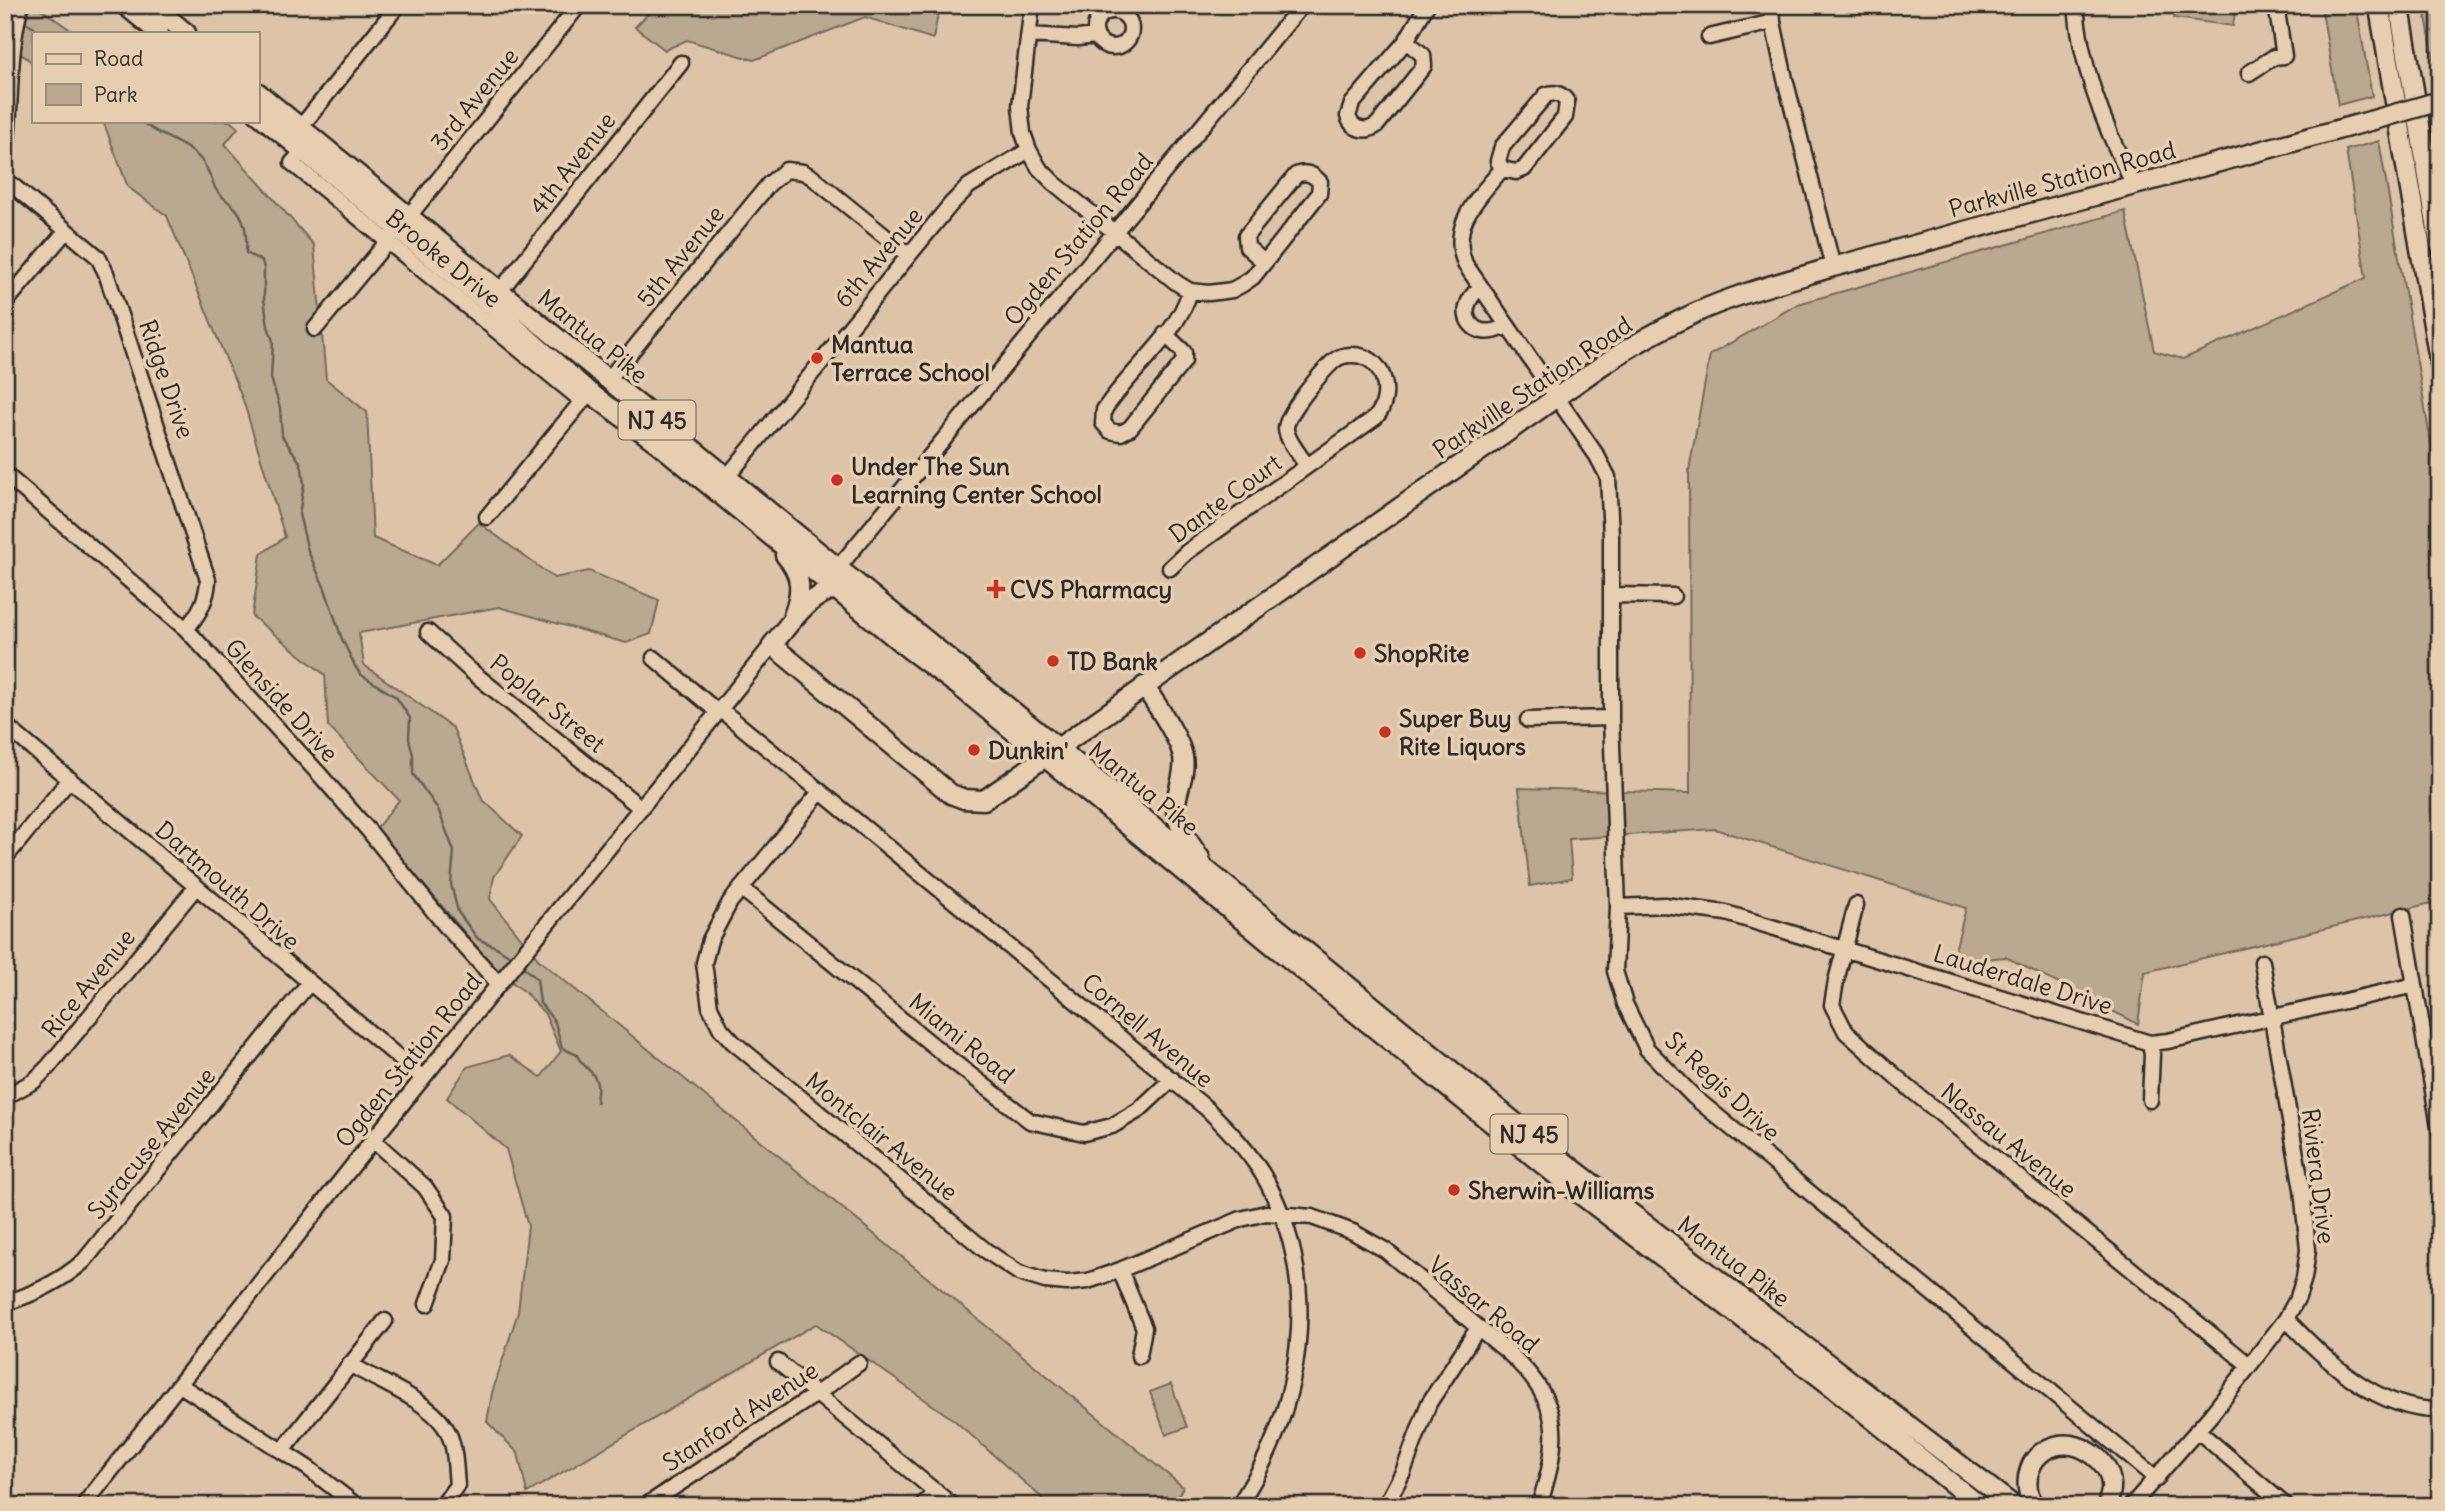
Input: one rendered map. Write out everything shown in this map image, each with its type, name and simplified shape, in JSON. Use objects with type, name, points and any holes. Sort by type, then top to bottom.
[{"type":"highway","points":[[2379,5],[2440,363]]},
{"type":"highway","points":[[2399,5],[2440,244]]},
{"type":"main road","points":[[125,5],[158,32]]},
{"type":"main road","points":[[152,5],[185,32]]},
{"type":"main road","name":"Mantua Pike","points":[[259,94],[301,127],[399,229],[500,291],[838,569],[1325,989],[1578,1192],[1830,1385],[1980,1506]]},
{"type":"main road","name":"Parkville Station Road","points":[[772,645],[951,794],[964,799],[984,800],[1635,344],[1697,312],[1833,267],[2440,102]]},
{"type":"main road","name":"Mantua Pike","points":[[259,115],[489,304],[585,396],[660,445],[835,589],[1215,877],[1551,1152],[2014,1506]]},
{"type":"main road","points":[[660,445],[665,456],[788,558],[798,572],[801,583],[798,602],[789,625]]},
{"type":"main road","points":[[772,645],[812,599],[821,592],[835,589]]},
{"type":"main road","points":[[1144,686],[1167,721],[1183,756],[1182,783],[1175,806],[1181,827],[1195,852],[1215,877]]},
{"type":"main road","points":[[1897,1440],[1900,1448],[1949,1489],[1959,1506]]},
{"type":"main road","points":[[2034,1506],[2026,1485],[2030,1467],[2056,1445],[2068,1445],[2090,1452],[2107,1470],[2112,1483],[2107,1506]]},
{"type":"street","points":[[5,160],[10,126],[14,42],[22,5]]},
{"type":"street","points":[[1032,5],[1020,106],[1023,133],[1039,168],[1167,276],[1190,291],[1209,293],[1232,290],[1253,277],[1320,194],[1320,182],[1311,174],[1301,173],[1296,176],[1246,236],[1247,247],[1264,262]]},
{"type":"street","name":"Ogden Station Road","points":[[838,569],[1302,5]]},
{"type":"street","points":[[1406,41],[1423,55],[1425,60],[1421,72],[1377,125],[1369,130],[1356,127],[1348,116],[1352,104],[1406,41],[1427,5]]},
{"type":"street","points":[[1772,5],[1785,79],[1833,267]]},
{"type":"street","points":[[2076,5],[2079,37],[2108,134],[2134,185]]},
{"type":"street","points":[[2249,73],[2274,57],[2284,56],[2277,5]]},
{"type":"street","points":[[301,127],[394,7]]},
{"type":"street","name":"3rd Avenue","points":[[315,329],[575,10]]},
{"type":"street","points":[[1709,37],[1773,22]]},
{"type":"street","points":[[1029,35],[1078,38],[1096,36]]},
{"type":"street","name":"4th Avenue","points":[[500,291],[681,63]]},
{"type":"street","points":[[1551,93],[1560,94],[1567,102],[1565,117],[1524,169],[1516,172],[1502,169],[1498,161],[1502,147],[1543,97],[1551,93]]},
{"type":"street","name":"6th Avenue","points":[[726,477],[908,255],[969,186],[1029,150]]},
{"type":"street","name":"St Regis Drive","points":[[1502,169],[1472,204],[1460,229],[1461,254],[1480,288],[1558,397],[1608,477],[1611,718],[1618,907],[1614,954],[1617,980],[1629,1013],[1647,1048],[1694,1097],[2157,1479]]},
{"type":"street","name":"5th Avenue","points":[[608,380],[780,173],[794,170],[812,177],[908,255]]},
{"type":"street","name":"Ridge Drive","points":[[5,179],[98,257],[106,272],[208,580],[202,605],[186,629]]},
{"type":"street","points":[[5,303],[66,231]]},
{"type":"street","points":[[1480,288],[1468,301],[1466,308],[1469,321],[1480,330],[1489,332],[1498,331],[1507,325]]},
{"type":"street","points":[[1165,334],[1184,352],[1184,361],[1130,428],[1121,433],[1110,431],[1103,423],[1104,410],[1165,334],[1182,313],[1190,291]]},
{"type":"street","name":"Dante Court","points":[[1170,568],[1187,552],[1371,422],[1384,401],[1385,383],[1381,371],[1368,359],[1350,355],[1334,361],[1290,414],[1286,426],[1287,435],[1307,466]]},
{"type":"street","points":[[487,517],[585,396]]},
{"type":"street","name":"Glenside Drive","points":[[5,474],[186,629],[336,794],[445,925],[499,984]]},
{"type":"street","points":[[1611,595],[1673,596]]},
{"type":"street","name":"Poplar Street","points":[[428,632],[471,671],[641,808]]},
{"type":"street","name":"Ogden Station Road","points":[[83,1506],[373,1140],[772,645]]},
{"type":"street","name":"Cornell Avenue","points":[[654,658],[1172,1079],[1227,1128],[1251,1157],[1282,1215],[1293,1256],[1299,1330],[1293,1383],[1276,1437],[1265,1463],[1238,1506]]},
{"type":"street","points":[[1528,720],[1611,718]]},
{"type":"street","name":"Dartmouth Drive","points":[[5,725],[423,1078]]},
{"type":"street","points":[[9,853],[69,779]]},
{"type":"street","name":"Montclair Avenue","points":[[820,792],[741,888],[719,918],[710,940],[704,963],[710,1007],[721,1029],[733,1042],[1005,1265],[1019,1273],[1045,1281],[1088,1281],[1241,1219],[1266,1213],[1282,1215]]},
{"type":"street","name":"Rice Avenue","points":[[5,1097],[34,1081],[48,1067],[196,887]]},
{"type":"street","name":"Miami Road","points":[[741,888],[946,1056],[1030,1121],[1084,1133],[1112,1126],[1139,1110],[1172,1079]]},
{"type":"street","name":"Lauderdale Drive","points":[[1618,907],[1664,905],[1726,913],[2150,1043],[2415,985]]},
{"type":"street","name":"Nassau Avenue","points":[[1856,905],[1832,1004],[1846,1032],[1910,1088],[2249,1365]]},
{"type":"street","points":[[2403,915],[2440,1132]]},
{"type":"street","name":"Riviera Drive","points":[[2131,1506],[2157,1479],[2286,1319],[2298,1297],[2304,1278],[2308,1250],[2302,1189],[2262,962]]},
{"type":"street","name":"Syracuse Avenue","points":[[5,1303],[48,1287],[67,1276],[84,1261],[309,984]]},
{"type":"street","points":[[2150,1043],[2150,1100]]},
{"type":"street","points":[[373,1140],[425,1187],[445,1216],[443,1260],[426,1304]]},
{"type":"street","name":"Vassar Road","points":[[1282,1215],[1312,1217],[1353,1232],[1385,1250],[1528,1370],[1542,1390],[1550,1410],[1554,1451],[1539,1506]]},
{"type":"street","points":[[1120,1270],[1144,1328],[1139,1356]]},
{"type":"street","points":[[2286,1319],[2308,1342],[2351,1378],[2385,1399],[2423,1410],[2440,1410]]},
{"type":"street","points":[[282,1451],[385,1321]]},
{"type":"street","points":[[1385,1506],[1403,1472],[1429,1403],[1478,1328]]},
{"type":"street","points":[[778,1362],[953,1506]]},
{"type":"street","name":"Stanford Avenue","points":[[645,1506],[664,1501],[859,1363]]},
{"type":"street","points":[[350,1364],[425,1406],[446,1427],[454,1455],[457,1485],[442,1506]]},
{"type":"street","points":[[180,1385],[334,1486],[357,1506]]},
{"type":"street","points":[[2197,1430],[2286,1506]]},
{"type":"street","points":[[922,1506],[936,1491]]},
{"type":"green space","points":[[25,5],[35,5],[74,32],[32,32],[32,62],[16,50]]},
{"type":"green space","points":[[657,5],[940,5],[933,39],[865,17],[754,60],[687,40],[665,50],[635,27]]},
{"type":"green space","points":[[2176,5],[2236,5],[2233,26],[2174,18]]},
{"type":"green space","points":[[2321,5],[2356,5],[2372,96],[2338,105]]},
{"type":"green space","points":[[2424,5],[2440,5],[2440,77],[2437,78]]},
{"type":"green space","points":[[103,122],[231,122],[238,128],[225,144],[314,245],[326,379],[367,412],[373,538],[437,565],[479,523],[554,578],[589,571],[659,600],[651,634],[626,643],[499,607],[359,633],[364,665],[453,728],[482,799],[522,836],[494,877],[490,899],[538,959],[1183,1487],[1172,1506],[1051,1506],[954,1420],[816,1324],[527,1493],[518,1453],[487,1422],[492,1393],[518,1312],[528,1226],[506,1149],[447,1098],[467,1067],[509,1055],[541,1077],[561,1051],[545,1014],[525,992],[498,972],[376,829],[399,800],[328,726],[325,675],[252,616],[261,554],[285,537],[243,400],[167,216],[128,187]]},
{"type":"green space","points":[[2379,141],[2440,496],[2440,901],[2145,972],[2138,1024],[2006,957],[1952,962],[1966,908],[1715,829],[1569,839],[1572,878],[1530,886],[1519,788],[1690,793],[1689,470],[1710,355],[1798,304],[2125,211],[2154,351],[2183,359],[2366,278],[2346,150]]},
{"type":"green space","points":[[1171,1384],[1187,1427],[1166,1435],[1150,1392]]},
{"type":"waterway","points":[[24,21],[40,32]]},
{"type":"waterway","points":[[142,122],[187,148],[201,160],[217,190],[243,220],[246,253],[262,261],[264,299],[273,341],[271,378],[280,408],[282,436],[302,469],[304,485],[299,514],[308,551],[355,666],[360,674],[396,697],[410,718],[409,739],[413,755],[413,774],[438,809],[454,851],[451,884],[458,912],[478,939],[513,958]]},
{"type":"waterway","points":[[521,965],[537,979],[540,1003],[555,1022],[562,1048],[577,1055],[594,1076],[597,1102]]},
{"type":"place","name":"Mantua Terrace School","points":[[817,358]]},
{"type":"place","name":"Under The Sun Learning Center School","points":[[837,480]]},
{"type":"place","name":"CVS Pharmacy","points":[[996,589]]},
{"type":"place","name":"ShopRite","points":[[1360,653]]},
{"type":"place","name":"TD Bank","points":[[1053,661]]},
{"type":"place","name":"Super Buy Rite Liquors","points":[[1385,732]]},
{"type":"place","name":"Dunkin'","points":[[974,750]]},
{"type":"place","name":"Sherwin-Williams","points":[[1454,1190]]}]
